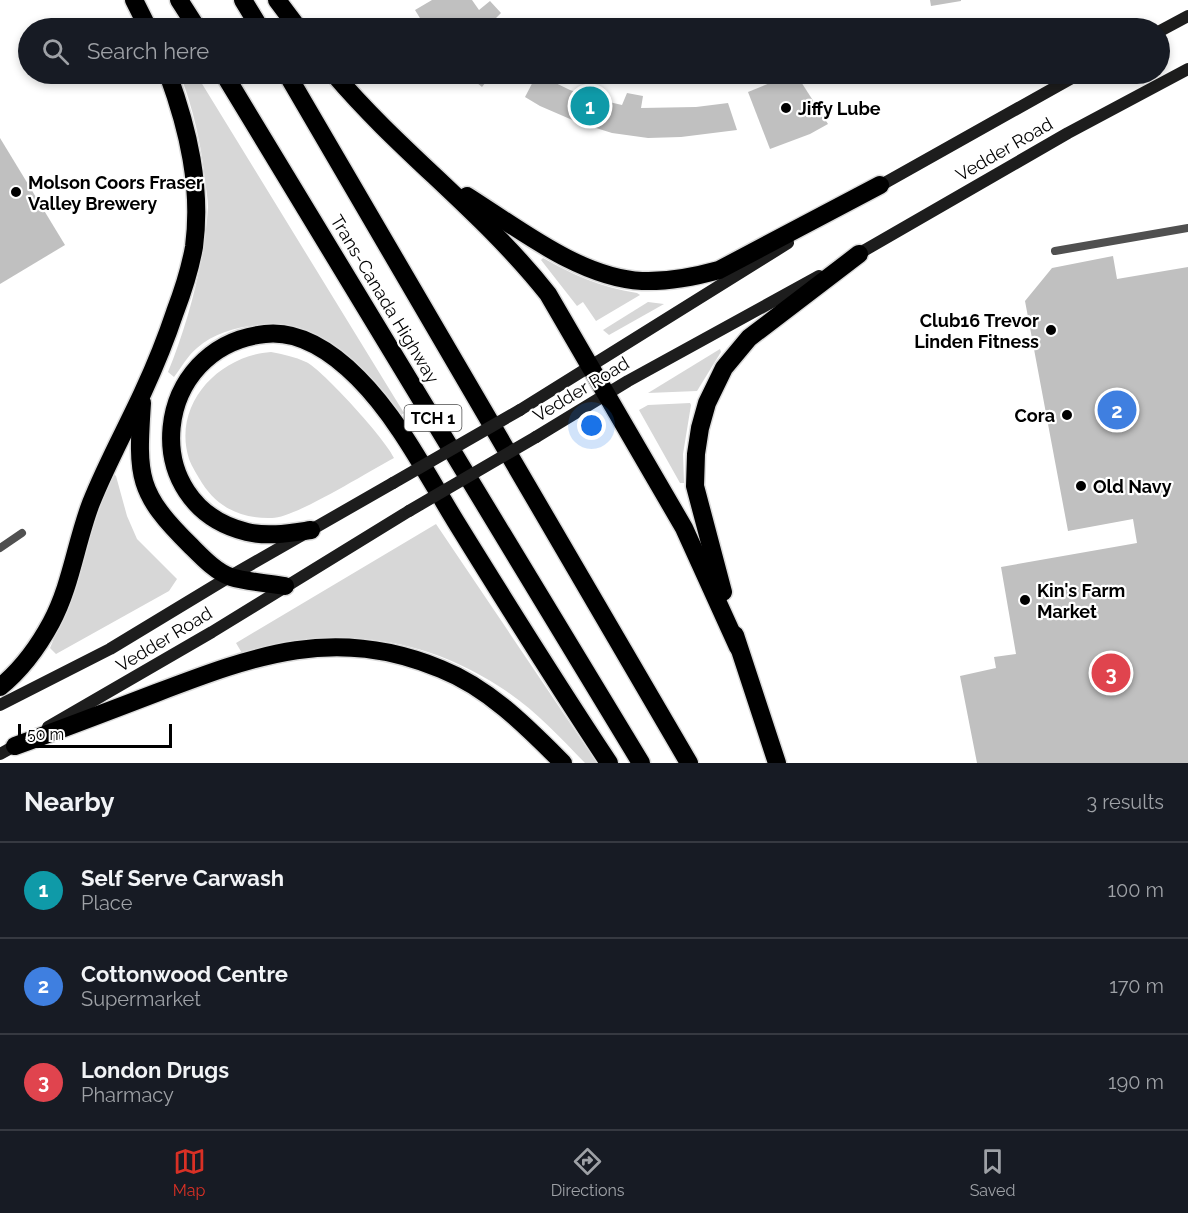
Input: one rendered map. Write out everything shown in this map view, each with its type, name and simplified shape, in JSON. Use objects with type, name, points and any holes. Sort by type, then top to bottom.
[{"type":"highway","points":[[134,0],[143,18]]},
{"type":"highway","points":[[179,0],[191,18]]},
{"type":"highway","points":[[243,0],[254,18]]},
{"type":"highway","points":[[277,0],[290,18]]},
{"type":"highway","points":[[0,687],[22,666],[51,622],[63,595],[91,503],[143,392],[184,288],[194,247],[196,210],[193,160],[182,112],[172,84]]},
{"type":"highway","name":"Trans-Canada Highway","points":[[230,84],[641,763]]},
{"type":"highway","name":"Trans-Canada Highway","points":[[292,84],[689,763]]},
{"type":"highway","points":[[343,84],[363,108],[436,176],[527,268],[548,294],[684,528],[738,647]]},
{"type":"highway","points":[[436,176],[554,250],[581,264],[611,276],[641,281],[694,277],[719,270],[880,185]]},
{"type":"highway","points":[[777,763],[738,647],[703,522],[695,486],[696,454],[707,403],[724,368],[749,338],[859,254]]},
{"type":"highway","points":[[311,530],[277,535],[247,532],[225,524],[203,510],[185,489],[175,467],[171,444],[172,426],[179,393],[205,359],[226,345],[267,333],[286,334],[315,345],[339,360],[381,403],[547,669],[609,763]]},
{"type":"highway","points":[[143,392],[139,449],[142,479],[153,503],[167,523],[206,561],[229,577],[285,586]]},
{"type":"highway","points":[[8,750],[231,665],[274,654],[321,647],[340,647],[398,654],[443,669],[488,695],[531,730],[563,763]]},
{"type":"main road","points":[[1170,26],[1188,16]]},
{"type":"main road","name":"Vedder Road","points":[[1170,79],[1188,69]]},
{"type":"main road","name":"Vedder Road","points":[[0,705],[110,649],[229,577],[520,410],[880,185],[1061,84]]},
{"type":"main road","name":"Vedder Road","points":[[8,750],[212,632],[409,511],[607,394],[859,254],[1068,133],[1160,84]]},
{"type":"lane","points":[[1054,251],[1188,228]]},
{"type":"lane","points":[[0,548],[22,534]]},
{"type":"shaded area","points":[[183,84],[202,84],[404,413],[401,415],[368,375],[346,354],[312,334],[293,328],[252,326],[232,330],[213,337],[197,348],[174,377],[168,372],[194,291],[203,248],[208,207],[199,139]]},
{"type":"shaded area","points":[[543,258],[588,280],[640,295],[596,321],[583,302],[577,306],[541,260]]},
{"type":"shaded area","points":[[648,302],[664,304],[609,335],[603,330]]},
{"type":"shaded area","points":[[720,349],[721,352],[697,391],[648,393]]},
{"type":"shaded area","points":[[271,352],[298,359],[314,367],[367,422],[394,458],[297,510],[283,516],[261,518],[232,510],[208,492],[189,459],[185,439],[187,420],[194,402],[217,373],[233,363]]},
{"type":"shaded area","points":[[690,403],[683,454],[684,483],[680,483],[639,410],[648,405]]},
{"type":"shaded area","points":[[113,473],[137,539],[177,579],[169,591],[56,654],[50,648],[69,602],[98,506]]},
{"type":"shaded area","points":[[436,524],[597,763],[585,763],[545,722],[500,687],[469,669],[407,646],[375,640],[343,638],[276,645],[242,653],[236,643]]},
{"type":"building","points":[[432,0],[472,0],[479,10],[490,1],[501,13],[496,18],[420,18],[415,10]]},
{"type":"building","points":[[930,0],[961,0],[961,1],[931,6]]},
{"type":"building","points":[[532,84],[558,84],[570,90],[622,105],[627,93],[643,96],[641,108],[696,107],[728,103],[737,130],[681,137],[648,138],[612,133],[577,122],[525,97]]},
{"type":"building","name":"Jiffy Lube","points":[[768,84],[802,84],[828,124],[810,134],[770,149],[748,92]]},
{"type":"building","name":"Molson Coors Fraser Valley Brewery","points":[[0,138],[65,245],[0,284]]},
{"type":"building","points":[[1113,256],[1117,279],[1188,267],[1188,763],[977,763],[960,676],[996,668],[994,657],[1016,654],[1001,567],[1137,543],[1133,519],[1068,531],[1025,301],[1052,268]]},
{"type":"place","name":"Self Serve Carwash","points":[[590,106]]},
{"type":"place","name":"Jiffy Lube","points":[[786,108]]},
{"type":"place","name":"Molson Coors Fraser Valley Brewery","points":[[16,192]]},
{"type":"place","name":"Club16 Trevor Linden Fitness","points":[[1051,330]]},
{"type":"place","name":"Cottonwood Centre","points":[[1117,410]]},
{"type":"place","name":"Cora","points":[[1067,415]]},
{"type":"place","name":"Old Navy","points":[[1081,486]]},
{"type":"place","name":"Kin's Farm Market","points":[[1025,600]]},
{"type":"place","name":"London Drugs","points":[[1111,673]]}]
